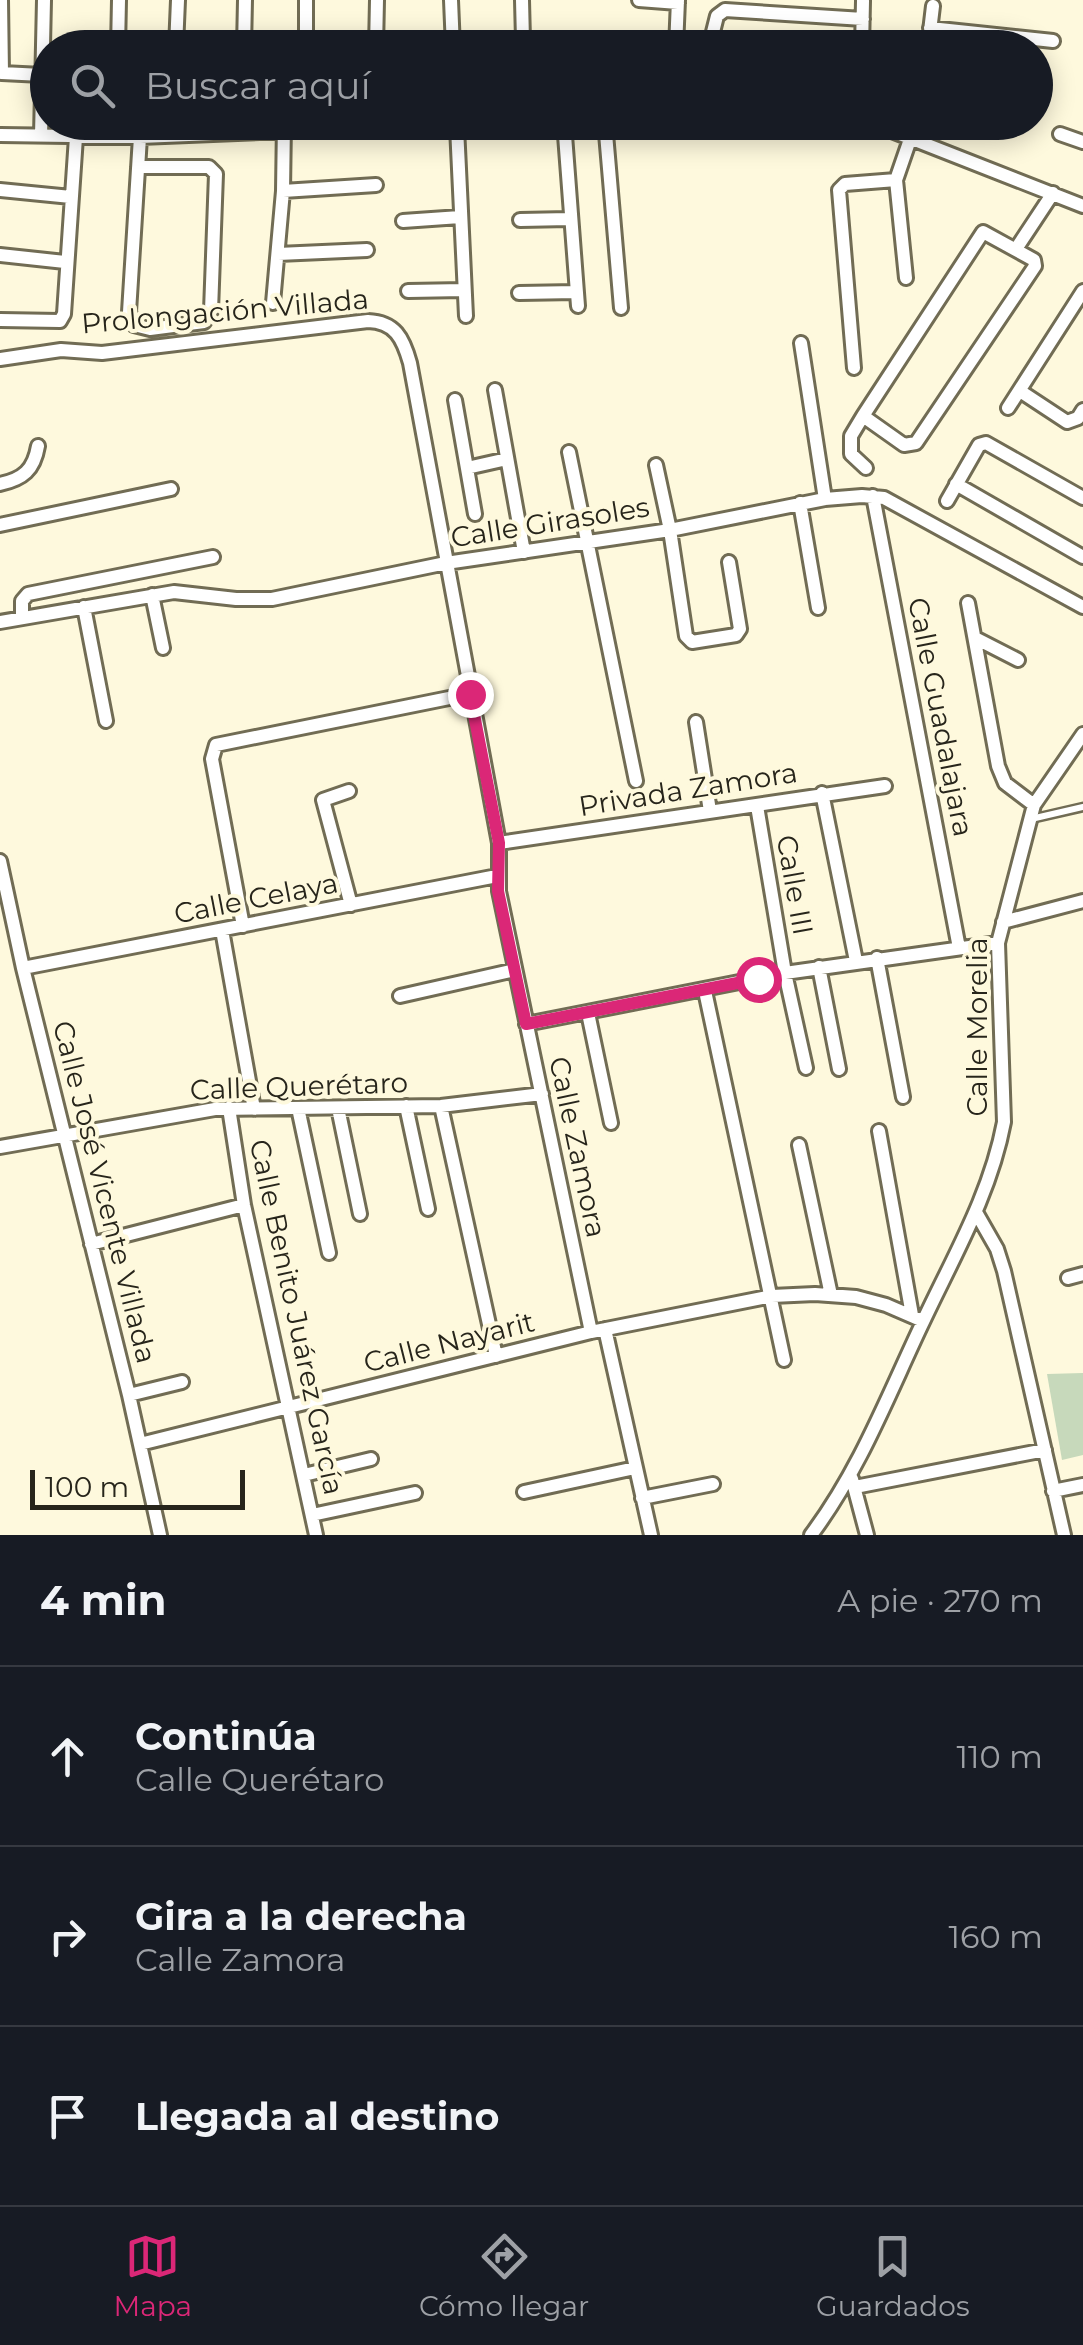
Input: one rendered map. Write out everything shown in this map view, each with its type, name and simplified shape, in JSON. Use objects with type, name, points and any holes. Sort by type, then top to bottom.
[{"type":"street","points":[[1,0],[2,73],[30,74]]},
{"type":"street","points":[[43,30],[44,0]]},
{"type":"street","points":[[118,30],[119,0]]},
{"type":"street","points":[[177,30],[178,0]]},
{"type":"street","points":[[244,30],[245,0]]},
{"type":"street","points":[[306,0],[306,30]]},
{"type":"street","points":[[376,30],[377,0]]},
{"type":"street","points":[[451,0],[452,30]]},
{"type":"street","points":[[522,0],[523,30]]},
{"type":"street","points":[[639,0],[678,2],[677,30]]},
{"type":"street","points":[[863,1],[863,30]]},
{"type":"street","points":[[933,6],[930,28],[949,30]]},
{"type":"street","points":[[713,30],[717,16],[725,10],[863,19]]},
{"type":"street","points":[[1060,134],[1083,142]]},
{"type":"street","points":[[0,135],[30,136]]},
{"type":"street","points":[[0,320],[60,321],[64,314],[76,140]]},
{"type":"street","points":[[138,166],[209,167],[216,174],[210,310],[204,322],[150,329],[134,324],[130,316],[138,166],[140,140]]},
{"type":"street","points":[[272,303],[284,140]]},
{"type":"street","points":[[450,140],[460,217],[466,316]]},
{"type":"street","points":[[519,293],[577,299],[565,140]]},
{"type":"street","points":[[607,140],[622,308]]},
{"type":"street","points":[[906,278],[896,180],[911,140]]},
{"type":"street","points":[[914,140],[1083,206]]},
{"type":"street","points":[[854,368],[839,190],[845,184],[896,180]]},
{"type":"street","points":[[283,191],[376,185]]},
{"type":"street","points":[[0,190],[71,197]]},
{"type":"street","points":[[1016,249],[1052,194]]},
{"type":"street","points":[[403,222],[460,217]]},
{"type":"street","points":[[520,220],[569,219]]},
{"type":"street","points":[[862,416],[904,445],[916,443],[1034,266],[1034,260],[983,232],[862,416],[852,432],[850,446],[855,460],[866,468]]},
{"type":"street","points":[[278,254],[367,250]]},
{"type":"street","points":[[0,255],[66,262]]},
{"type":"street","points":[[408,291],[464,290]]},
{"type":"street","points":[[1008,408],[1083,292]]},
{"type":"street","name":"Prolongación Villada","points":[[0,359],[60,350],[102,353],[368,320],[393,327]]},
{"type":"street","name":"Calle Zamora","points":[[393,327],[410,362],[499,843],[497,876],[526,1024],[651,1535]]},
{"type":"street","points":[[801,343],[826,498]]},
{"type":"street","points":[[496,390],[524,552]]},
{"type":"street","points":[[1020,390],[1068,422],[1078,418],[1083,410]]},
{"type":"street","points":[[454,400],[475,514]]},
{"type":"street","points":[[946,501],[979,444],[986,442],[1083,498]]},
{"type":"street","points":[[0,484],[16,481],[28,472],[38,446]]},
{"type":"street","points":[[569,452],[636,780]]},
{"type":"street","points":[[467,468],[507,459]]},
{"type":"street","points":[[656,465],[686,636],[692,642],[736,635],[740,630],[729,562]]},
{"type":"street","points":[[956,484],[1083,557]]},
{"type":"street","points":[[0,526],[171,489]]},
{"type":"street","name":"Calle Girasoles","points":[[0,622],[152,595],[194,593],[272,599],[446,563],[670,530],[826,498],[873,496],[884,498],[1083,607]]},
{"type":"street","name":"Calle Guadalajara","points":[[873,496],[959,948]]},
{"type":"street","points":[[800,503],[818,608]]},
{"type":"street","points":[[22,618],[22,601],[28,594],[213,556]]},
{"type":"street","points":[[152,595],[163,648]]},
{"type":"street","points":[[968,603],[1000,774],[1032,812]]},
{"type":"street","points":[[84,607],[106,722]]},
{"type":"street","points":[[976,639],[1018,660]]},
{"type":"street","points":[[243,926],[212,753],[216,745],[470,694]]},
{"type":"street","points":[[696,722],[710,810]]},
{"type":"street","name":"Calle Morelia","points":[[810,1535],[853,1482],[918,1318],[977,1214],[1004,1122],[998,943],[1032,812],[1083,734]]},
{"type":"street","name":"Privada Zamora","points":[[499,843],[885,786]]},
{"type":"street","points":[[349,792],[324,800],[351,905]]},
{"type":"street","points":[[822,793],[856,961]]},
{"type":"street","name":"Calle III","points":[[756,806],[806,1068]]},
{"type":"street","name":"Calle José Vicente Villada","points":[[0,861],[4,899],[66,1138],[160,1535]]},
{"type":"street","name":"Calle Celaya","points":[[24,968],[497,876]]},
{"type":"street","points":[[1003,922],[1083,901]]},
{"type":"street","points":[[222,930],[254,1109]]},
{"type":"street","points":[[526,1024],[819,967],[998,943]]},
{"type":"street","points":[[877,958],[904,1097]]},
{"type":"street","points":[[819,967],[839,1069]]},
{"type":"street","points":[[400,996],[515,970]]},
{"type":"street","points":[[705,990],[784,1360]]},
{"type":"street","points":[[588,1013],[611,1123]]},
{"type":"street","name":"Calle Querétaro","points":[[0,1147],[66,1138],[200,1110],[441,1106],[542,1094]]},
{"type":"street","points":[[406,1106],[428,1209]]},
{"type":"street","points":[[441,1106],[496,1356]]},
{"type":"street","name":"Calle Benito Juárez García","points":[[229,1108],[244,1205],[316,1535]]},
{"type":"street","points":[[298,1108],[329,1253]]},
{"type":"street","points":[[338,1108],[360,1214]]},
{"type":"street","points":[[878,1131],[918,1318]]},
{"type":"street","points":[[799,1145],[832,1295]]},
{"type":"street","points":[[91,1244],[244,1205]]},
{"type":"street","points":[[977,1214],[997,1249],[1004,1271],[1064,1535]]},
{"type":"street","points":[[1068,1278],[1083,1274]]},
{"type":"street","name":"Calle Nayarit","points":[[140,1444],[598,1330],[772,1296],[832,1295],[886,1304],[918,1318]]},
{"type":"street","points":[[129,1395],[182,1382]]},
{"type":"street","points":[[866,1535],[853,1482],[1045,1450]]},
{"type":"street","points":[[304,1475],[371,1459]]},
{"type":"street","points":[[524,1492],[635,1468]]},
{"type":"street","points":[[642,1498],[713,1484]]},
{"type":"street","points":[[1053,1491],[1083,1485]]},
{"type":"street","points":[[312,1515],[415,1493]]},
{"type":"lane","points":[[1032,812],[1083,807]]},
{"type":"green space","points":[[1083,1373],[1083,1455],[1062,1460],[1047,1374]]},
{"type":"route","points":[[470,694],[499,843],[498,891],[526,1024],[758,979]]}]
